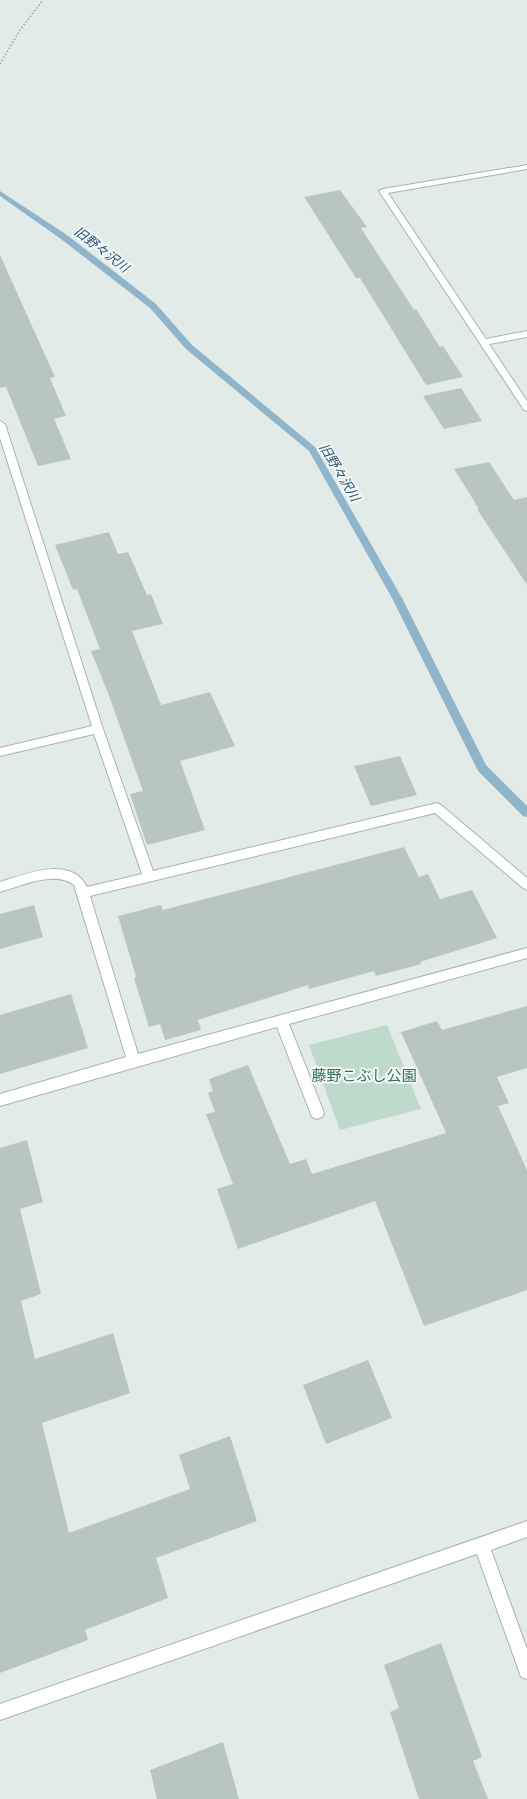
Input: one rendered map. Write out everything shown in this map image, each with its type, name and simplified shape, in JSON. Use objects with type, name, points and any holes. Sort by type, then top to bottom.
[{"type":"street","points":[[527,167],[383,191],[527,408]]},
{"type":"street","points":[[484,342],[527,334]]},
{"type":"street","points":[[0,424],[98,729],[149,878]]},
{"type":"street","points":[[0,752],[98,729]]},
{"type":"street","points":[[83,893],[437,808],[527,886]]},
{"type":"street","points":[[0,887],[56,874],[67,875],[78,881],[83,893],[134,1061]]},
{"type":"street","points":[[0,1100],[134,1061],[527,953]]},
{"type":"street","points":[[281,1020],[317,1113]]},
{"type":"street","points":[[0,1712],[527,1528]]},
{"type":"street","points":[[481,1545],[527,1671]]},
{"type":"path","points":[[0,64],[20,30],[43,0]]},
{"type":"green space","name":"藤野こぶし公園","points":[[387,1025],[421,1109],[340,1130],[309,1045]]},
{"type":"building","points":[[340,190],[367,227],[361,228],[414,310],[416,309],[440,347],[443,346],[463,377],[426,385],[360,278],[356,278],[304,197]]},
{"type":"building","points":[[0,255],[55,377],[50,378],[66,416],[54,419],[71,459],[38,466],[6,387],[0,388]]},
{"type":"building","points":[[461,388],[482,421],[444,429],[423,396]]},
{"type":"building","points":[[489,462],[514,500],[527,497],[527,585],[477,509],[479,509],[454,469]]},
{"type":"building","points":[[109,532],[118,554],[128,552],[147,595],[151,594],[163,624],[132,631],[161,705],[210,692],[235,746],[180,761],[205,830],[147,845],[130,794],[143,791],[108,693],[91,651],[100,649],[77,589],[73,590],[55,545]]},
{"type":"building","points":[[400,756],[417,795],[371,806],[354,766]]},
{"type":"building","points":[[404,847],[419,877],[428,874],[440,899],[472,890],[497,938],[420,962],[421,964],[376,976],[374,971],[309,989],[308,985],[198,1020],[201,1030],[165,1040],[160,1024],[149,1027],[134,978],[136,977],[118,916],[161,905],[163,910]]},
{"type":"building","points":[[34,905],[43,937],[0,949],[0,914]]},
{"type":"building","points":[[71,994],[88,1048],[0,1074],[0,1015]]},
{"type":"building","points":[[527,1006],[527,1068],[497,1077],[509,1103],[498,1106],[527,1170],[527,1290],[424,1326],[375,1201],[238,1249],[217,1189],[233,1184],[206,1114],[215,1112],[208,1093],[213,1091],[209,1079],[248,1065],[290,1164],[306,1159],[312,1174],[446,1133],[401,1032],[437,1021],[442,1030]]},
{"type":"building","points":[[27,1140],[43,1202],[20,1209],[41,1294],[21,1301],[35,1359],[113,1333],[130,1393],[42,1423],[69,1533],[190,1489],[179,1455],[230,1436],[257,1521],[156,1558],[168,1598],[85,1630],[88,1640],[0,1673],[0,1148]]},
{"type":"building","points":[[368,1360],[392,1418],[326,1444],[303,1385]]},
{"type":"building","points":[[441,1643],[482,1757],[473,1761],[488,1799],[419,1799],[390,1712],[399,1708],[384,1665]]},
{"type":"building","points":[[223,1742],[239,1799],[157,1799],[150,1770]]},
{"type":"waterway","name":"旧野々沢川","points":[[0,193],[64,237],[153,306],[189,347],[312,449],[397,598],[482,768],[527,813]]}]
